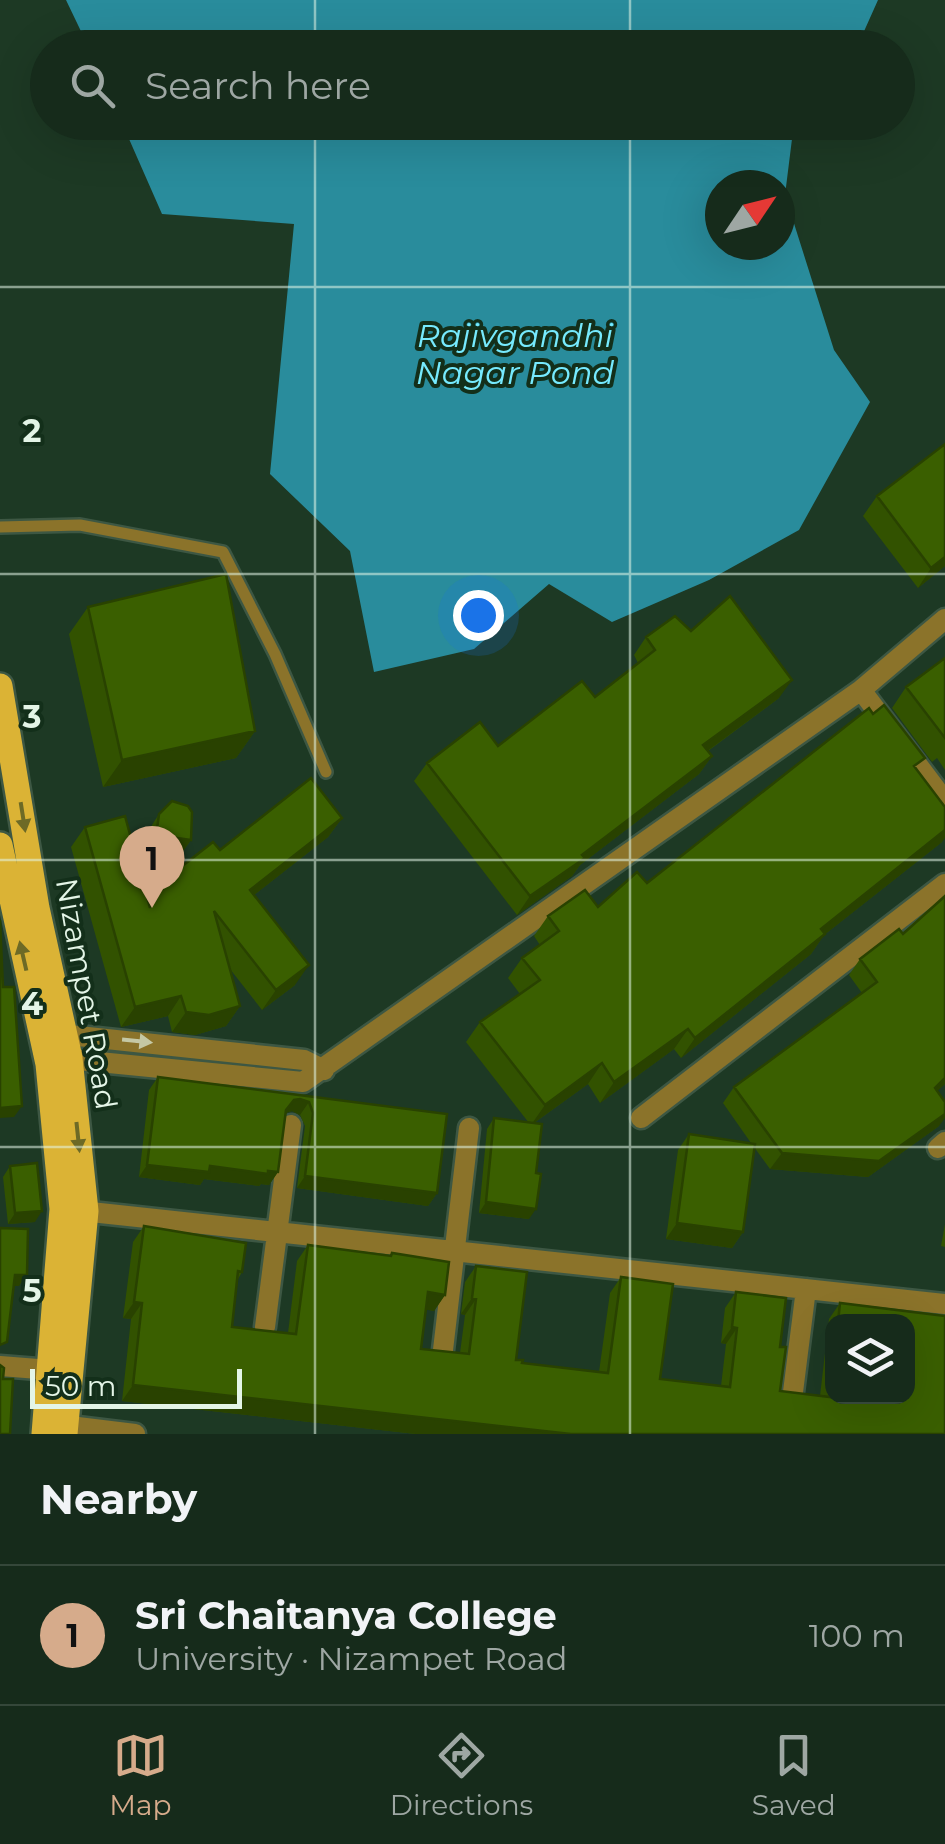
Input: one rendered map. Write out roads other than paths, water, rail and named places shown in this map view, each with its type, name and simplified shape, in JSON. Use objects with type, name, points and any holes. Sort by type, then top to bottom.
[{"type":"main road","name":"Nizampet Road","points":[[0,686],[37,908],[74,1210],[55,1429]]},
{"type":"main road","name":"Nizampet Road","points":[[0,845],[6,912],[55,1046]]},
{"type":"street","points":[[55,1046],[304,1060],[324,1070],[861,690],[945,619]]},
{"type":"street","points":[[861,690],[945,801]]},
{"type":"street","points":[[641,1118],[945,884]]},
{"type":"street","points":[[265,1327],[291,1126]]},
{"type":"street","points":[[443,1350],[469,1128]]},
{"type":"street","points":[[74,1210],[945,1304]]},
{"type":"street","points":[[793,1392],[806,1289]]},
{"type":"street","points":[[0,1366],[61,1370]]},
{"type":"street","points":[[55,1429],[135,1434]]},
{"type":"lane","points":[[0,527],[80,525],[223,552],[275,654],[326,772]]},
{"type":"water","points":[[66,0],[878,0],[865,30],[80,30]]},
{"type":"water","name":"Rajivgandhi Nagar Pond","points":[[129,140],[792,140],[788,170],[705,170],[705,260],[795,260],[795,227],[834,350],[870,402],[799,530],[709,580],[612,622],[549,584],[474,649],[374,672],[350,551],[270,474],[294,224],[162,214]]},
{"type":"place","name":"Sri Chaitanya College","points":[[152,908]]}]
